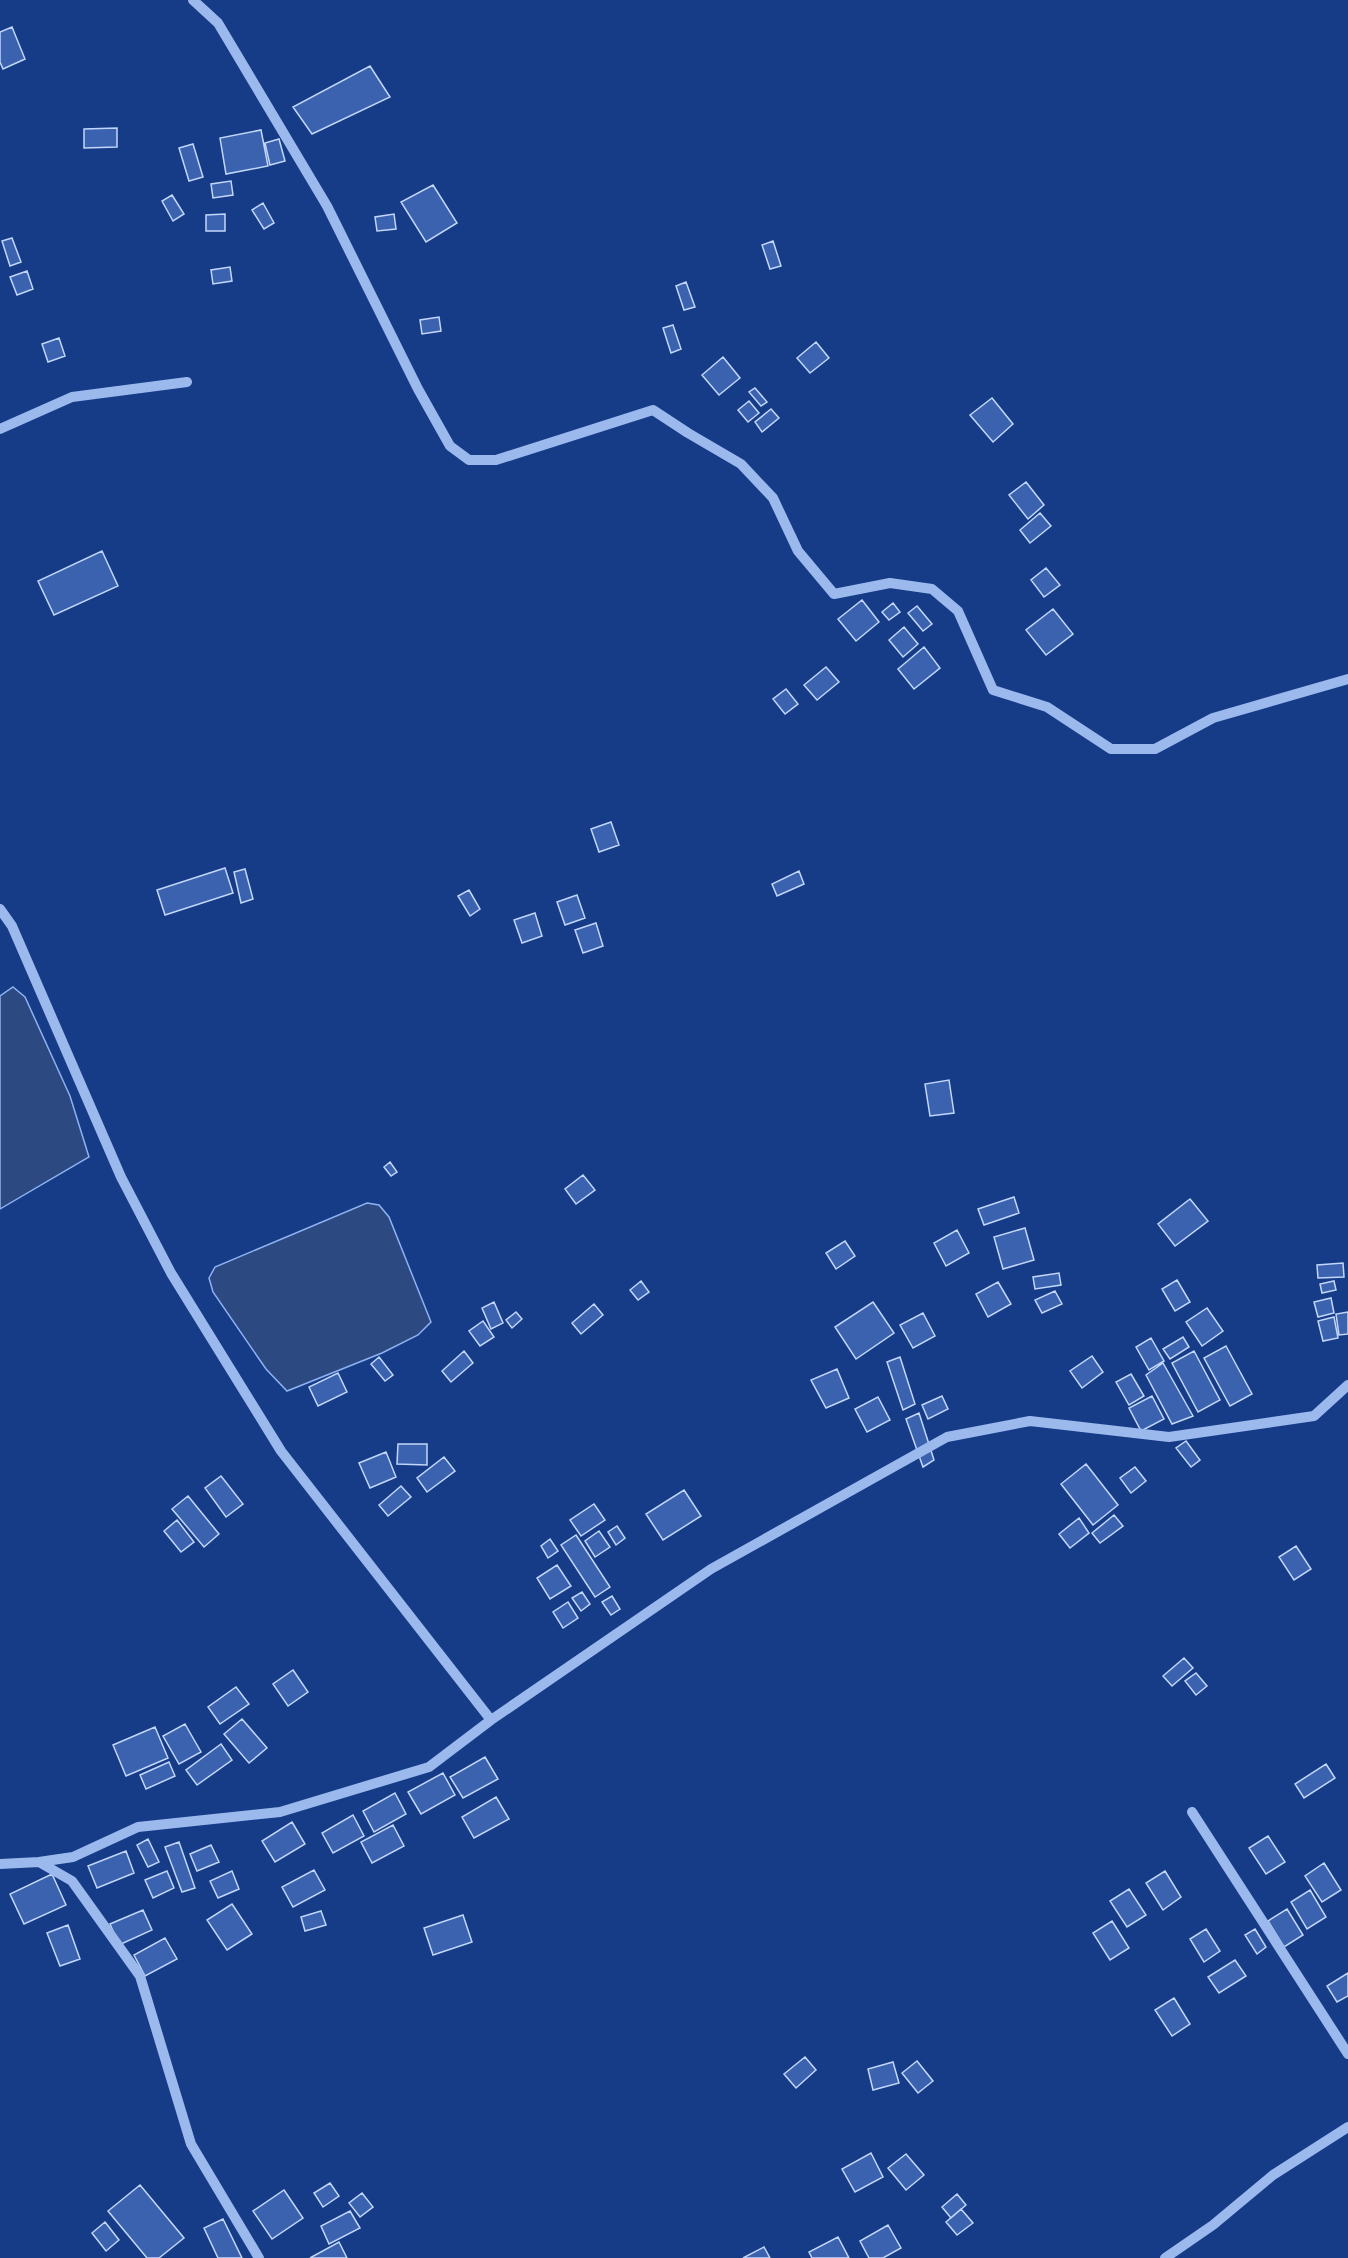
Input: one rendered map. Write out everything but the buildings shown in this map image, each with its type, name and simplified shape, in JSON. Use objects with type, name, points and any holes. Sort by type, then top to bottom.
[{"type":"street","points":[[193,0],[218,23],[327,206],[418,389],[450,446],[469,460],[496,460],[653,410],[741,464],[773,498],[798,551],[834,594],[890,583],[932,589],[958,611],[993,690],[1047,706],[1111,749],[1155,749],[1213,718],[1348,679]]},
{"type":"street","points":[[0,429],[72,397],[187,382]]},
{"type":"street","points":[[0,909],[12,926],[121,1177],[171,1273],[281,1451],[491,1720]]},
{"type":"street","points":[[0,1864],[73,1857],[138,1827],[280,1812],[429,1767],[491,1720],[711,1569],[947,1437],[1030,1421],[1169,1437],[1314,1416],[1348,1385]]},
{"type":"street","points":[[1192,1812],[1348,2054]]},
{"type":"street","points":[[39,1862],[72,1881],[140,1976],[191,2144],[259,2258]]},
{"type":"street","points":[[1165,2258],[1213,2225],[1273,2175],[1348,2127]]},
{"type":"water","points":[[13,987],[25,997],[70,1096],[89,1157],[0,1209],[0,996]]},
{"type":"water","points":[[367,1203],[379,1205],[389,1217],[431,1322],[418,1335],[382,1353],[287,1391],[266,1369],[213,1292],[209,1278],[215,1267]]}]
